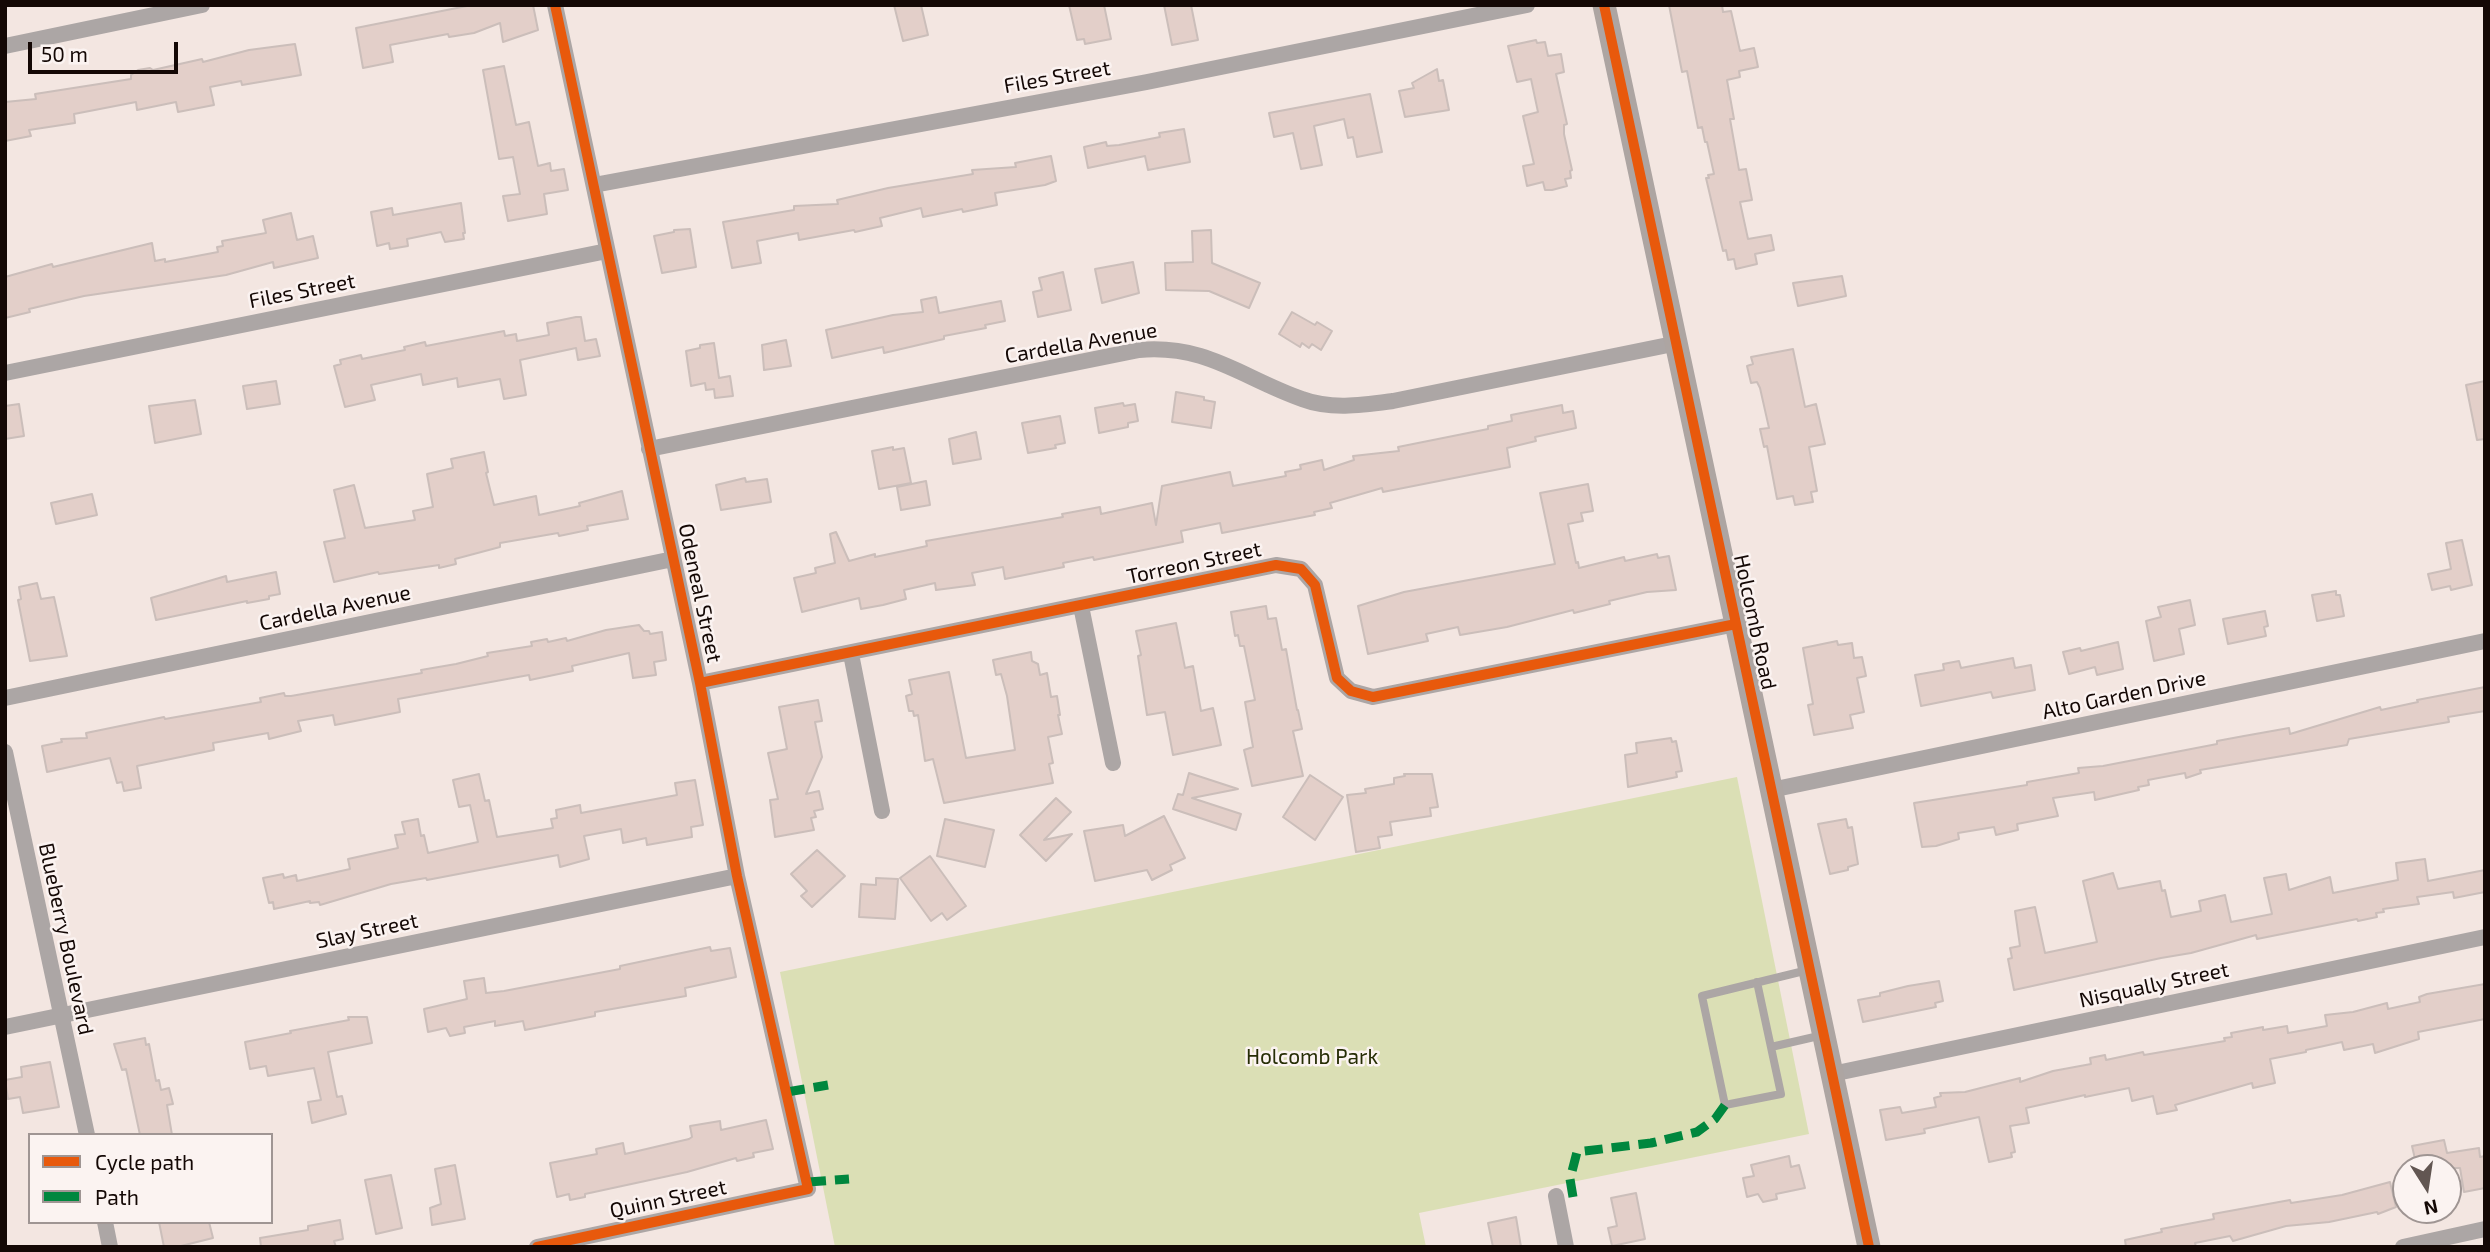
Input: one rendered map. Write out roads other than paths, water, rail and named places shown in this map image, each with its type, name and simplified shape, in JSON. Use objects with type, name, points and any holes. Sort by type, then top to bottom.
[{"type":"street","points":[[5,46],[202,5]]},
{"type":"street","name":"Odeneal Street","points":[[555,5],[700,683],[737,876],[808,1189]]},
{"type":"street","name":"Files Street","points":[[594,185],[1160,79],[1527,5]]},
{"type":"street","name":"Holcomb Road","points":[[1604,5],[1869,1247]]},
{"type":"street","name":"Files Street","points":[[5,373],[607,251]]},
{"type":"street","name":"Cardella Avenue","points":[[649,449],[1165,348],[1207,356],[1304,400],[1345,407],[1393,401],[1678,343]]},
{"type":"street","name":"Cardella Avenue","points":[[5,698],[673,559]]},
{"type":"street","name":"Torreon Street","points":[[700,683],[1276,565],[1301,569],[1315,585],[1337,678],[1351,691],[1373,697],[1736,624]]},
{"type":"street","points":[[1081,606],[1113,763]]},
{"type":"street","name":"Alto Garden Drive","points":[[1771,790],[2485,641]]},
{"type":"street","points":[[850,654],[883,811]]},
{"type":"street","name":"Blueberry Boulevard","points":[[5,752],[86,1133]]},
{"type":"street","name":"Slay Street","points":[[5,1027],[737,876]]},
{"type":"street","name":"Nisqually Street","points":[[1832,1074],[2485,937]]},
{"type":"street","name":"Quinn Street","points":[[537,1247],[808,1189]]},
{"type":"street","points":[[1556,1196],[1566,1247]]},
{"type":"street","points":[[105,1224],[110,1247]]},
{"type":"street","points":[[2403,1247],[2485,1229]]},
{"type":"lane","points":[[1757,982],[1781,1094],[1725,1105],[1702,996],[1757,982],[1811,969]]},
{"type":"lane","points":[[1771,1047],[1824,1035]]},
{"type":"park label","name":"Holcomb Park","points":[[1312,1057]]}]
